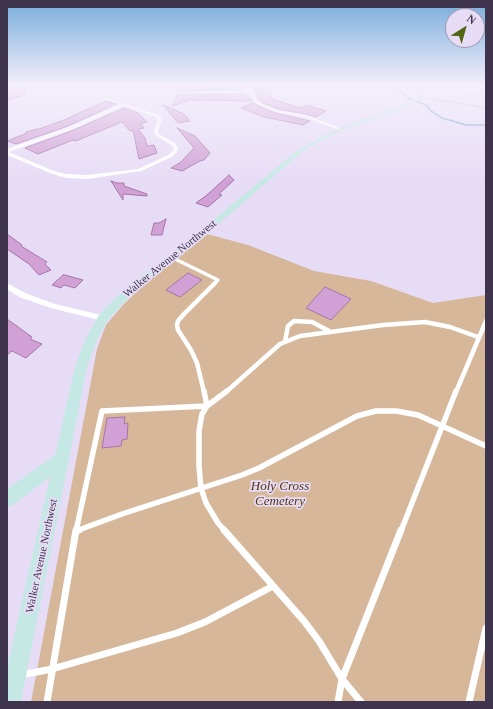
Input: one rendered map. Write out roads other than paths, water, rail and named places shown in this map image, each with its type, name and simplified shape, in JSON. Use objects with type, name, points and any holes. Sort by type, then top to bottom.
[{"type":"main road","name":"Walker Avenue Northwest","points":[[10,702],[81,367],[91,340],[103,318],[133,287],[197,238],[301,150],[325,136],[341,129],[377,117]]},
{"type":"main road","points":[[7,499],[62,459]]},
{"type":"street","points":[[7,152],[94,117]]},
{"type":"street","points":[[7,152],[52,172],[66,176],[86,177],[139,170],[170,156],[175,152],[176,148],[173,144],[157,135],[156,131],[160,120],[159,117]]},
{"type":"street","points":[[307,117],[341,129]]},
{"type":"street","points":[[7,286],[22,295],[54,306],[103,318]]},
{"type":"lane","points":[[172,257],[218,280],[184,314],[177,325],[178,330],[197,363],[206,406]]},
{"type":"lane","points":[[286,341],[288,326],[294,321],[312,322],[329,332]]},
{"type":"lane","points":[[338,702],[342,679],[478,337],[486,321]]},
{"type":"lane","points":[[361,702],[342,679],[319,641],[304,621],[218,522],[206,503],[201,488],[200,427],[202,414],[206,406],[232,388],[274,349],[286,341],[300,336],[384,325],[425,322],[450,327],[478,337]]},
{"type":"lane","points":[[48,702],[52,669],[76,531],[102,411],[206,406]]},
{"type":"lane","points":[[76,531],[122,514],[228,480],[259,468],[347,421],[367,412],[386,410],[408,412],[486,446]]},
{"type":"lane","points":[[15,676],[52,669],[177,633],[204,622],[273,586]]},
{"type":"lane","points":[[469,702],[486,628]]},
{"type":"waterway","points":[[441,117],[466,125],[486,125]]},
{"type":"park label","name":"Holy Cross Cemetery","points":[[280,494]]}]
